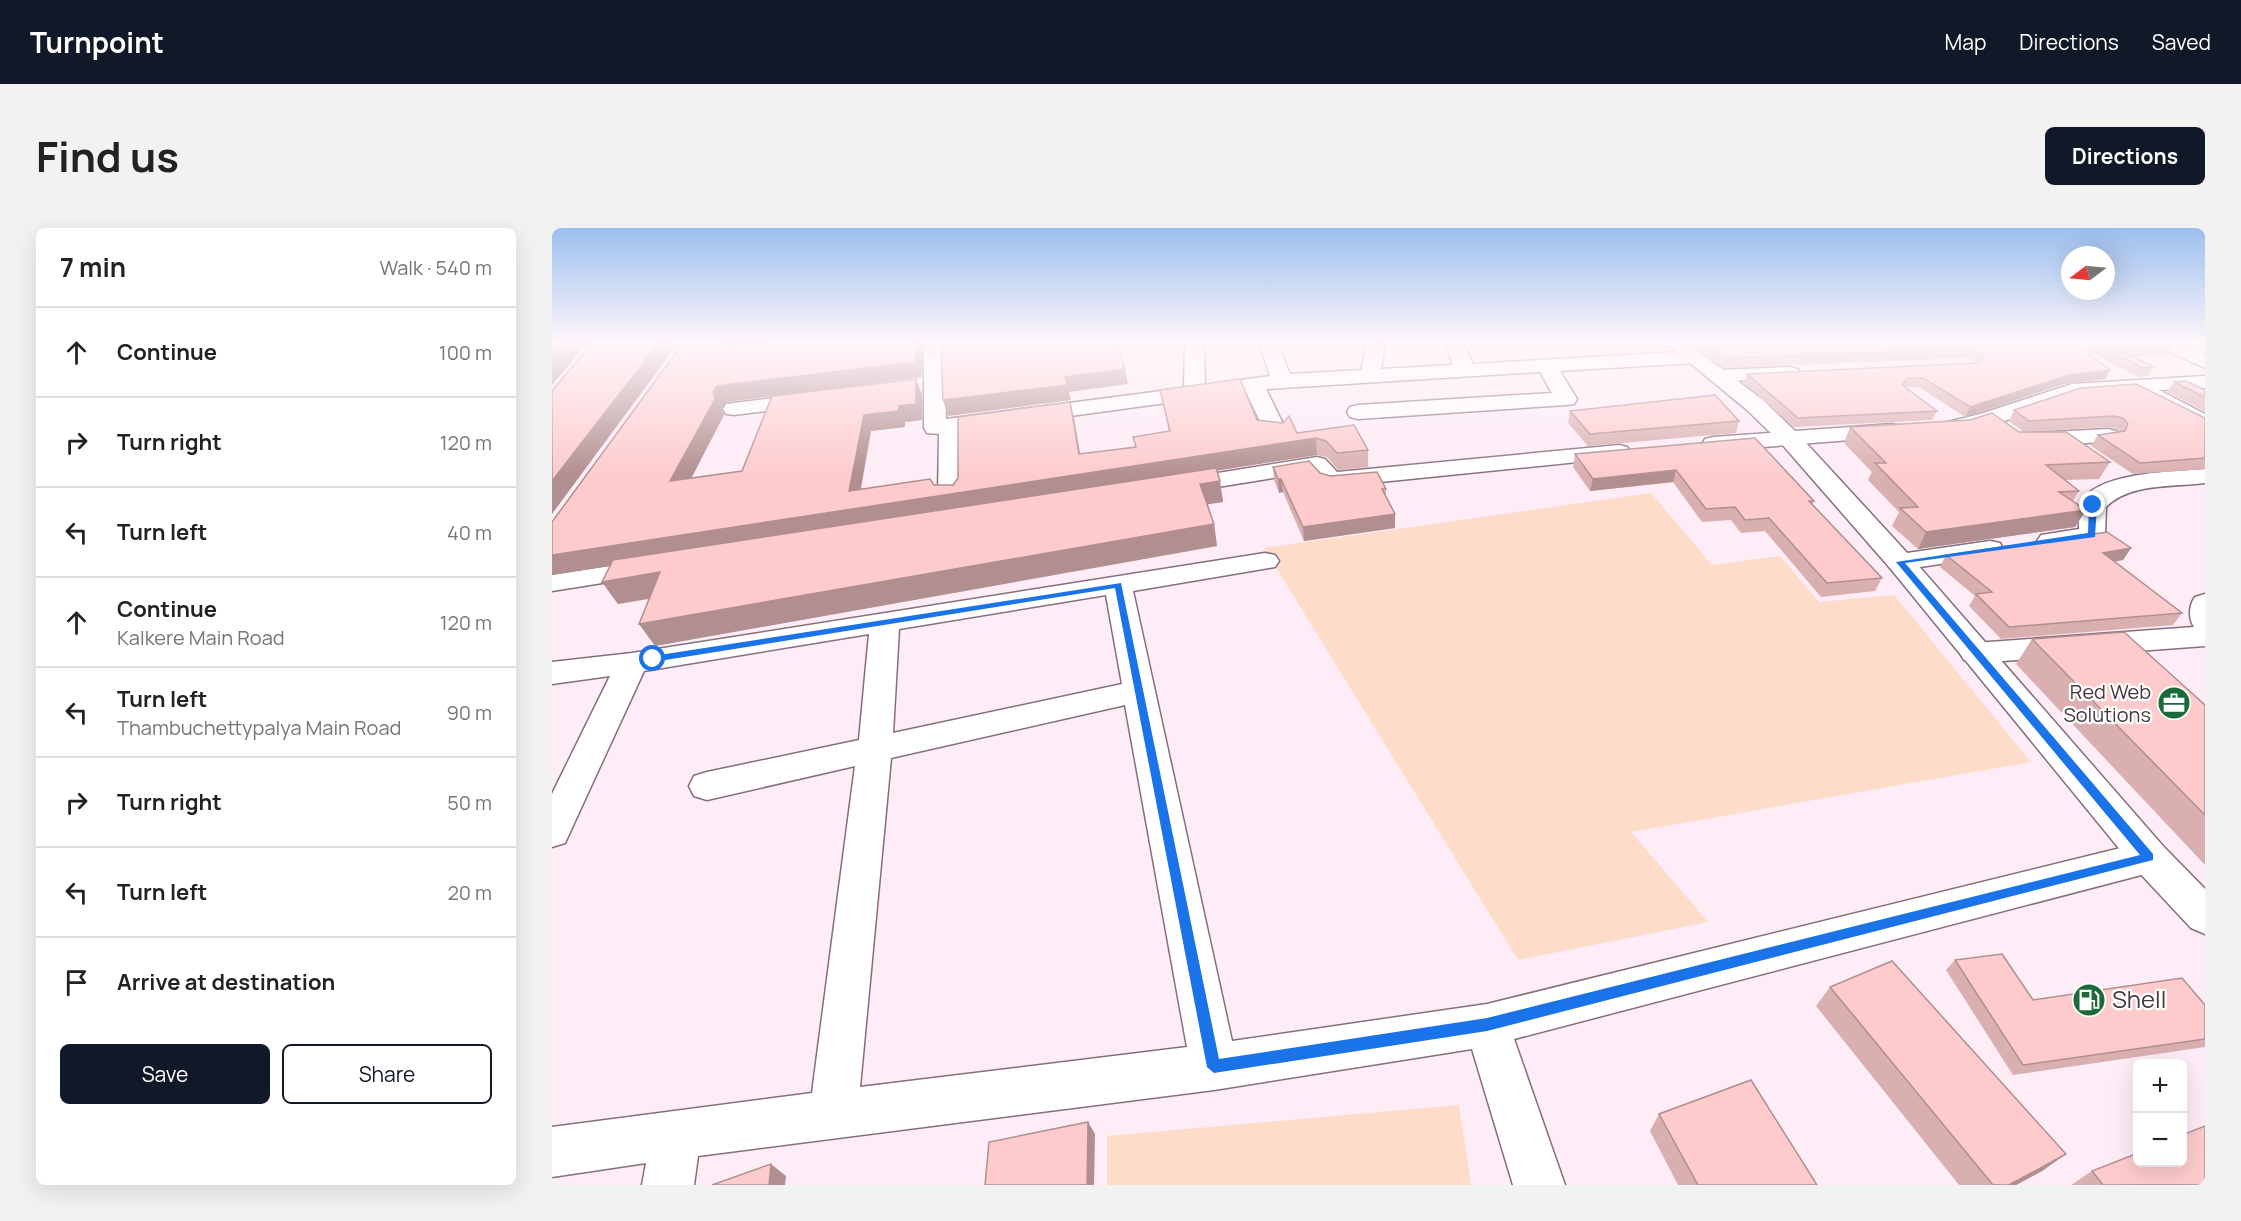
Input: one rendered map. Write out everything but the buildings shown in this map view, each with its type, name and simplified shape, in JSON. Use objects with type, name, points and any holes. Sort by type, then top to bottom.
[{"type":"street","points":[[934,388],[935,428],[1234,388]]},
{"type":"street","points":[[1195,388],[1195,393]]},
{"type":"street","points":[[1254,388],[1276,432]]},
{"type":"street","points":[[1358,412],[1566,399],[1562,388]]},
{"type":"street","points":[[1732,388],[1755,405],[1788,437],[1900,562],[2149,857],[2205,916]]},
{"type":"street","points":[[1693,446],[1927,423],[1962,427],[2072,390],[2101,388]]},
{"type":"street","points":[[2138,388],[2205,423]]},
{"type":"street","points":[[734,409],[828,397]]},
{"type":"street","points":[[1989,419],[2018,441],[2108,436]]},
{"type":"street","points":[[950,495],[951,425]]},
{"type":"street","points":[[2061,438],[2108,471],[2205,476]]},
{"type":"street","points":[[1152,490],[1317,465],[1331,480],[1645,450]]},
{"type":"street","points":[[1900,562],[2092,535],[2093,505],[2107,491],[2108,471]]},
{"type":"street","points":[[552,673],[632,663],[1264,561]]},
{"type":"street","points":[[552,583],[670,565]]},
{"type":"street","points":[[1118,585],[1214,1067]]},
{"type":"street","points":[[2205,603],[2205,622]]},
{"type":"street","points":[[833,1116],[875,747],[885,622]]},
{"type":"street","points":[[1975,652],[2205,636]]},
{"type":"street","points":[[2119,642],[2145,666]]},
{"type":"street","points":[[552,832],[632,663]]},
{"type":"street","points":[[707,786],[875,747],[1139,691]]},
{"type":"street","points":[[552,1152],[676,1134],[1214,1067],[1487,1025],[2149,857]]},
{"type":"street","points":[[1487,1025],[1539,1185]]},
{"type":"street","points":[[668,1185],[676,1134]]},
{"type":"shaded area","points":[[1651,493],[1712,565],[1780,556],[1819,602],[1894,595],[2031,762],[1631,832],[1708,922],[1518,960],[1264,548]]},
{"type":"shaded area","points":[[1459,1105],[1471,1185],[1107,1185],[1107,1136]]},
{"type":"place","name":"Red Web Solutions","points":[[2174,703]]},
{"type":"place","name":"Shell","points":[[2089,1000]]},
{"type":"route","points":[[653,659],[1118,585],[1214,1067],[1487,1025],[2149,857],[1900,562],[2092,535],[2093,505]]}]
